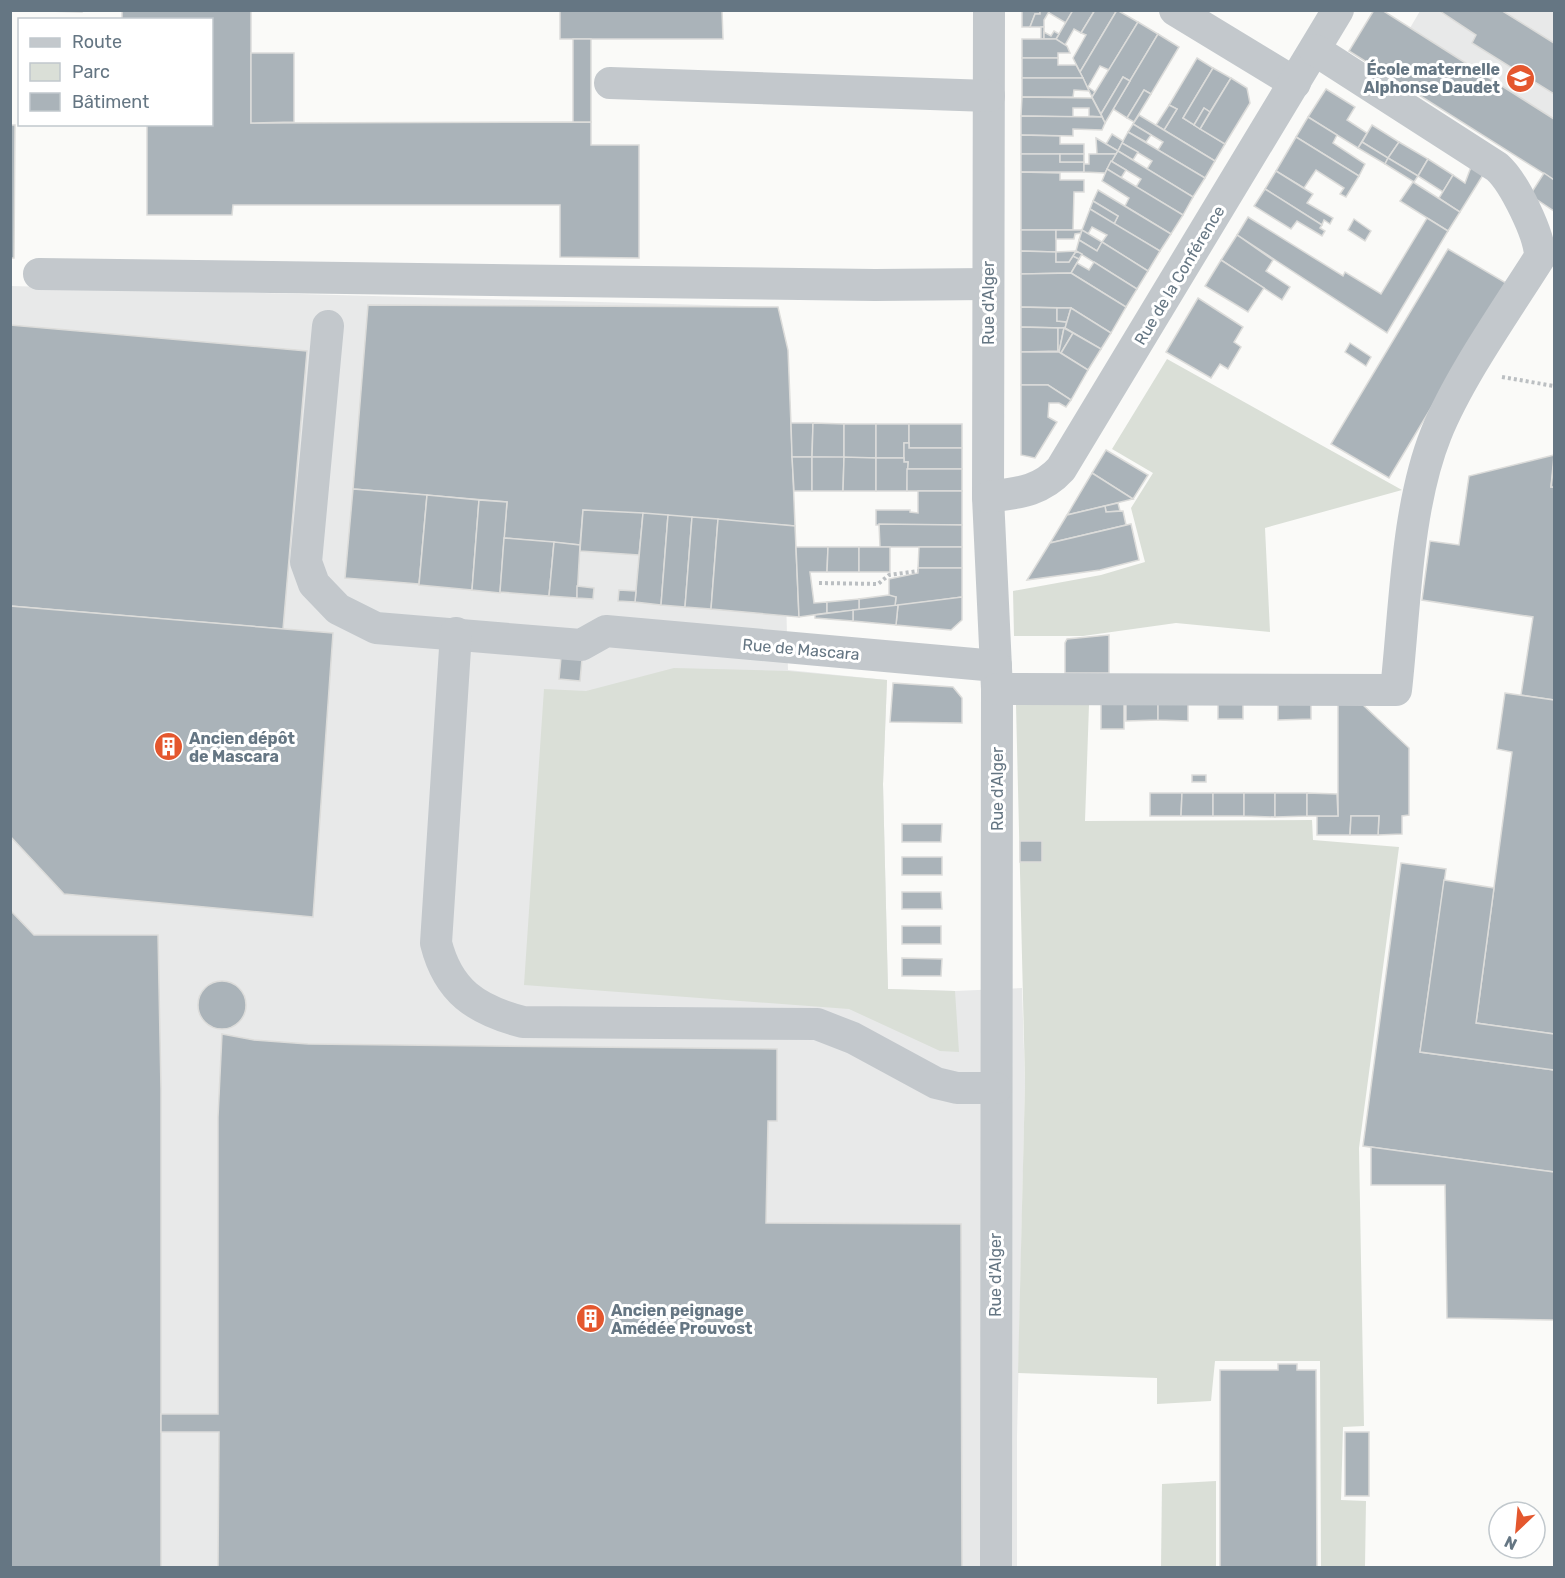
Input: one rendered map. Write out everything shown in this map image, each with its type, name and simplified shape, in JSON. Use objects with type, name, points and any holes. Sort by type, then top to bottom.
[{"type":"street","name":"Rue d'Alger","points":[[989,10],[988,497],[997,677],[996,1568]]},
{"type":"street","points":[[1175,10],[1294,83]]},
{"type":"street","name":"Rue de la Conférence","points":[[988,497],[1035,490],[1048,482],[1061,469],[1338,10]]},
{"type":"street","points":[[1315,50],[1497,166],[1506,178],[1537,237],[1540,257],[1469,372]]},
{"type":"street","points":[[610,82],[989,96]]},
{"type":"street","points":[[39,274],[874,285],[988,284]]},
{"type":"street","points":[[328,326],[306,562],[314,584],[338,609],[376,628],[456,633],[436,943],[442,968],[472,1000],[494,1015],[523,1022],[817,1024],[853,1038],[936,1083],[957,1088],[996,1088]]},
{"type":"street","name":"Rue de Mascara","points":[[456,633],[581,645],[606,631],[997,677],[1396,690],[1417,493],[1436,433],[1469,372]]},
{"type":"path","points":[[1469,372],[1554,386]]},
{"type":"path","points":[[819,583],[878,584],[889,575],[918,571]]},
{"type":"shaded area","name":"École maternelle Alphonse Daudet","points":[[1420,11],[1438,11],[1476,35],[1491,11],[1554,11],[1554,121],[1410,28]]},
{"type":"shaded area","points":[[11,286],[778,307],[788,670],[887,680],[883,784],[888,989],[955,991],[1022,988],[1025,1082],[1017,1437],[1017,1567],[11,1568]]},
{"type":"green space","points":[[1167,359],[1402,490],[1265,528],[1270,632],[1176,623],[1083,636],[1014,636],[1013,591],[1101,575],[1145,562],[1131,508],[1153,473],[1112,449]]},
{"type":"green space","points":[[674,668],[788,671],[887,680],[883,784],[888,989],[955,991],[959,1052],[940,1051],[849,1009],[524,985],[544,689],[586,691]]},
{"type":"green space","points":[[1016,705],[1089,705],[1085,821],[1312,820],[1313,840],[1399,847],[1359,1148],[1364,1426],[1343,1427],[1341,1500],[1366,1501],[1365,1567],[1321,1567],[1320,1361],[1215,1361],[1211,1401],[1157,1404],[1157,1378],[1018,1373],[1025,1082]]},
{"type":"green space","points":[[1216,1481],[1216,1567],[1161,1567],[1162,1484]]},
{"type":"building","points":[[10,10],[82,10],[82,12]]},
{"type":"building","points":[[122,10],[251,10],[251,123],[591,122],[591,145],[639,145],[639,258],[560,257],[560,205],[233,205],[232,215],[147,215],[147,126],[213,126],[213,18],[122,18]]},
{"type":"building","points":[[560,10],[722,10],[723,39],[560,39]]},
{"type":"building","points":[[1022,10],[1040,10],[1040,14],[1035,14],[1030,27],[1022,27]]},
{"type":"building","points":[[1040,10],[1050,10],[1044,20],[1044,27],[1030,27],[1035,14],[1040,14]]},
{"type":"building","points":[[1050,10],[1073,10],[1066,23],[1049,13]]},
{"type":"building","points":[[1073,10],[1095,10],[1081,33],[1074,29],[1065,45],[1056,39]]},
{"type":"building","points":[[1095,10],[1117,10],[1080,72],[1073,58],[1086,35],[1081,33]]},
{"type":"building","points":[[1117,10],[1138,22],[1109,70],[1100,66],[1088,87],[1095,92],[1092,97],[1080,72]]},
{"type":"building","points":[[1374,10],[1382,10],[1554,119],[1554,180],[1349,51]]},
{"type":"building","points":[[1438,10],[1501,10],[1554,43],[1554,94],[1472,43],[1476,35]]},
{"type":"building","points":[[1138,22],[1158,34],[1130,81],[1123,77],[1101,114],[1092,97]]},
{"type":"building","points":[[1041,27],[1044,27],[1044,39],[1041,39]]},
{"type":"building","points":[[1054,31],[1059,34],[1056,39],[1044,39],[1044,32],[1051,36]]},
{"type":"building","points":[[1158,34],[1179,47],[1151,94],[1144,90],[1127,118],[1113,109]]},
{"type":"building","points":[[573,39],[591,39],[591,122],[573,122]]},
{"type":"building","points":[[1022,39],[1056,39],[1067,46],[1070,53],[1058,53],[1058,58],[1022,58]]},
{"type":"building","points":[[251,53],[294,53],[294,122],[251,123]]},
{"type":"building","points":[[1022,58],[1058,58],[1058,65],[1076,65],[1083,78],[1022,78]]},
{"type":"building","points":[[1197,58],[1213,68],[1183,118],[1225,144],[1215,161],[1164,130],[1177,109],[1169,105]]},
{"type":"building","points":[[1213,68],[1231,78],[1210,112],[1204,108],[1194,125],[1183,118]]},
{"type":"building","points":[[1123,77],[1130,81],[1105,123],[1101,114]]},
{"type":"building","points":[[1022,78],[1083,78],[1089,91],[1074,90],[1073,97],[1022,97]]},
{"type":"building","points":[[1231,78],[1247,88],[1250,103],[1225,144],[1200,129]]},
{"type":"building","points":[[1326,89],[1355,107],[1347,120],[1367,133],[1358,148],[1308,117]]},
{"type":"building","points":[[1144,90],[1151,94],[1134,122],[1127,118]]},
{"type":"building","points":[[1022,97],[1092,98],[1102,117],[1089,116],[1089,108],[1073,108],[1073,117],[1021,116]]},
{"type":"building","points":[[1169,105],[1177,109],[1164,130],[1156,125]]},
{"type":"building","points":[[1204,108],[1210,112],[1200,129],[1194,125]]},
{"type":"building","points":[[1139,115],[1215,161],[1205,178],[1158,150],[1163,142],[1133,124]]},
{"type":"building","points":[[1021,116],[1102,117],[1105,123],[1102,130],[1073,129],[1073,136],[1021,135]]},
{"type":"building","points":[[1308,117],[1337,135],[1333,143],[1365,164],[1359,176],[1296,137]]},
{"type":"building","points":[[1133,124],[1151,135],[1146,142],[1128,132]]},
{"type":"building","points":[[10,125],[15,125],[14,258],[10,258]]},
{"type":"building","points":[[1372,125],[1399,142],[1388,158],[1362,142]]},
{"type":"building","points":[[1128,132],[1205,178],[1193,197],[1147,169],[1152,161],[1122,143]]},
{"type":"building","points":[[1112,134],[1123,141],[1118,151],[1106,144]]},
{"type":"building","points":[[1021,135],[1060,136],[1060,144],[1084,144],[1084,154],[1021,154]]},
{"type":"building","points":[[1296,137],[1359,176],[1346,197],[1340,194],[1344,188],[1316,170],[1304,188],[1276,171]]},
{"type":"building","points":[[1096,138],[1118,151],[1116,154],[1097,154]]},
{"type":"building","points":[[1362,142],[1388,158],[1385,164],[1358,148]]},
{"type":"building","points":[[1399,142],[1428,159],[1418,176],[1388,158]]},
{"type":"building","points":[[1122,143],[1138,152],[1133,160],[1118,151]]},
{"type":"building","points":[[1118,151],[1193,197],[1183,215],[1136,187],[1141,179],[1111,161]]},
{"type":"building","points":[[1021,154],[1060,154],[1060,162],[1084,162],[1084,172],[1021,172]]},
{"type":"building","points":[[1060,154],[1084,154],[1084,162],[1060,162]]},
{"type":"building","points":[[1089,154],[1116,154],[1105,173],[1084,172],[1084,164],[1089,164]]},
{"type":"building","points":[[1388,158],[1418,176],[1414,182],[1385,164]]},
{"type":"building","points":[[1428,159],[1453,175],[1443,192],[1418,176]]},
{"type":"building","points":[[1111,161],[1126,170],[1121,178],[1107,169]]},
{"type":"building","points":[[1471,167],[1483,175],[1460,212],[1439,198],[1453,175],[1465,183]]},
{"type":"building","points":[[1107,169],[1183,215],[1171,234],[1125,206],[1129,198],[1102,181]]},
{"type":"building","points":[[1276,171],[1313,194],[1307,203],[1333,218],[1330,224],[1324,220],[1322,225],[1265,189]]},
{"type":"building","points":[[1021,172],[1060,173],[1060,180],[1084,180],[1084,192],[1074,192],[1073,230],[1021,230]]},
{"type":"building","points":[[1544,173],[1554,180],[1554,211],[1530,195]]},
{"type":"building","points":[[1413,182],[1460,212],[1448,231],[1400,201]]},
{"type":"building","points":[[1265,189],[1322,225],[1320,228],[1325,231],[1322,236],[1297,221],[1291,229],[1254,206]]},
{"type":"building","points":[[1098,190],[1171,234],[1160,251],[1114,224],[1118,216],[1093,201]]},
{"type":"building","points":[[1093,201],[1118,216],[1114,224],[1090,209]]},
{"type":"building","points":[[1090,209],[1160,251],[1148,271],[1102,242],[1107,235],[1092,227],[1088,234],[1082,230]]},
{"type":"building","points":[[1248,217],[1343,276],[1345,272],[1381,294],[1427,218],[1448,231],[1387,333],[1237,235]]},
{"type":"building","points":[[1354,219],[1371,231],[1365,241],[1348,230]]},
{"type":"building","points":[[1021,230],[1056,230],[1056,252],[1021,251]]},
{"type":"building","points":[[1056,230],[1082,230],[1081,233],[1075,234],[1074,239],[1056,239]]},
{"type":"building","points":[[1082,230],[1102,242],[1097,251],[1079,240]]},
{"type":"building","points":[[1237,235],[1273,260],[1266,271],[1290,287],[1282,300],[1221,260]]},
{"type":"building","points":[[1079,240],[1097,251],[1102,242],[1148,271],[1137,289],[1076,251]]},
{"type":"building","points":[[1448,249],[1506,283],[1389,478],[1331,444]]},
{"type":"building","points":[[1021,251],[1056,252],[1056,262],[1069,262],[1073,256],[1079,259],[1071,273],[1021,274]]},
{"type":"building","points":[[1076,251],[1082,254],[1079,259],[1073,256]]},
{"type":"building","points":[[1076,251],[1069,262],[1056,262],[1056,252]]},
{"type":"building","points":[[1221,260],[1264,288],[1248,312],[1205,286]]},
{"type":"building","points":[[1094,262],[1137,289],[1126,307],[1071,273],[1077,263],[1089,270]]},
{"type":"building","points":[[1071,273],[1126,307],[1111,333],[1071,308],[1021,307],[1021,274]]},
{"type":"building","points":[[1198,298],[1243,327],[1234,342],[1241,347],[1228,369],[1220,364],[1211,378],[1166,352]]},
{"type":"building","points":[[368,305],[778,307],[788,350],[795,526],[583,510],[580,545],[504,538],[507,502],[353,489]]},
{"type":"building","points":[[1021,307],[1057,308],[1057,321],[1067,322],[1065,328],[1021,327]]},
{"type":"building","points":[[1057,308],[1071,308],[1067,322],[1057,321]]},
{"type":"building","points":[[1071,308],[1111,333],[1101,349],[1065,328]]},
{"type":"building","points":[[10,325],[307,351],[283,629],[10,606]]},
{"type":"building","points":[[1021,327],[1058,328],[1058,351],[1021,352]]},
{"type":"building","points":[[1058,328],[1064,328],[1059,352],[1058,351]]},
{"type":"building","points":[[1064,328],[1073,333],[1061,353],[1059,352]]},
{"type":"building","points":[[1073,333],[1101,349],[1088,370],[1061,353]]},
{"type":"building","points":[[1350,343],[1371,357],[1366,366],[1345,352]]},
{"type":"building","points":[[1021,352],[1059,352],[1088,370],[1071,400],[1048,385],[1021,385]]},
{"type":"building","points":[[1021,385],[1048,385],[1071,400],[1066,407],[1059,403],[1049,403],[1048,417],[1057,422],[1035,458],[1021,455]]},
{"type":"building","points":[[791,423],[813,423],[812,457],[792,457]]},
{"type":"building","points":[[813,423],[844,424],[844,458],[812,457]]},
{"type":"building","points":[[844,424],[876,424],[876,458],[844,458]]},
{"type":"building","points":[[876,424],[909,424],[909,443],[904,443],[904,458],[876,458]]},
{"type":"building","points":[[909,424],[962,424],[962,448],[909,448]]},
{"type":"building","points":[[904,443],[909,443],[909,448],[962,448],[962,469],[907,469],[908,462],[904,462]]},
{"type":"building","points":[[1106,450],[1148,475],[1133,499],[1092,473]]},
{"type":"building","points":[[1554,455],[1551,487],[1554,487],[1554,700],[1521,695],[1533,617],[1422,600],[1430,541],[1459,545],[1469,476]]},
{"type":"building","points":[[792,457],[812,457],[812,491],[794,491]]},
{"type":"building","points":[[812,457],[844,457],[843,491],[812,491]]},
{"type":"building","points":[[844,457],[876,458],[876,491],[843,491]]},
{"type":"building","points":[[876,458],[904,458],[904,462],[908,462],[907,491],[876,491]]},
{"type":"building","points":[[1554,463],[1554,487],[1551,487]]},
{"type":"building","points":[[907,469],[962,469],[962,491],[907,491]]},
{"type":"building","points":[[1092,473],[1133,499],[1067,515]]},
{"type":"building","points":[[353,489],[427,495],[419,584],[345,578]]},
{"type":"building","points":[[918,491],[962,491],[962,525],[876,525],[876,510],[910,510],[910,512],[918,513]]},
{"type":"building","points":[[427,495],[479,500],[472,590],[419,585]]},
{"type":"building","points":[[479,500],[507,502],[500,593],[472,590]]},
{"type":"building","points":[[1118,503],[1120,511],[1106,512],[1105,506]]},
{"type":"building","points":[[1105,506],[1106,512],[1123,511],[1126,525],[1050,543],[1067,515]]},
{"type":"building","points":[[583,510],[643,513],[639,555],[580,551]]},
{"type":"building","points":[[643,513],[668,515],[661,605],[635,602]]},
{"type":"building","points":[[668,515],[692,517],[685,607],[661,605]]},
{"type":"building","points":[[692,517],[718,519],[711,609],[685,607]]},
{"type":"building","points":[[718,519],[795,526],[799,617],[711,609]]},
{"type":"building","points":[[879,524],[962,525],[962,547],[880,547]]},
{"type":"building","points":[[1131,524],[1139,560],[1100,570],[1027,580],[1050,543]]},
{"type":"building","points":[[504,538],[554,542],[549,596],[500,592]]},
{"type":"building","points":[[554,542],[580,545],[577,598],[549,596]]},
{"type":"building","points":[[796,547],[828,547],[827,572],[810,572],[814,603],[827,602],[827,613],[799,617]]},
{"type":"building","points":[[828,547],[859,547],[859,572],[827,572]]},
{"type":"building","points":[[859,547],[890,547],[890,572],[859,572]]},
{"type":"building","points":[[919,547],[962,547],[962,568],[918,568]]},
{"type":"building","points":[[918,568],[962,568],[962,597],[895,606],[896,597],[889,597],[889,579],[918,573]]},
{"type":"building","points":[[577,586],[594,588],[593,599],[577,598]]},
{"type":"building","points":[[619,590],[636,591],[635,602],[618,601]]},
{"type":"building","points":[[889,595],[896,597],[895,606],[859,610],[859,599]]},
{"type":"building","points":[[962,597],[962,620],[951,630],[896,625],[898,605]]},
{"type":"building","points":[[859,599],[859,610],[827,613],[827,602]]},
{"type":"building","points":[[898,605],[896,625],[853,621],[853,610]]},
{"type":"building","name":"Ancien dépôt de Mascara","points":[[10,606],[333,633],[313,917],[64,894],[10,836]]},
{"type":"building","points":[[853,610],[853,621],[815,618],[815,615]]},
{"type":"building","points":[[1109,635],[1109,673],[1065,673],[1067,639]]},
{"type":"building","points":[[561,657],[582,659],[580,681],[559,679]]},
{"type":"building","points":[[893,683],[953,687],[962,698],[962,723],[890,722]]},
{"type":"building","points":[[1505,693],[1554,700],[1554,1034],[1476,1023],[1512,752],[1497,749]]},
{"type":"building","points":[[1126,703],[1158,704],[1158,720],[1126,721]]},
{"type":"building","points":[[1101,704],[1124,704],[1124,729],[1101,729]]},
{"type":"building","points":[[1158,704],[1188,704],[1188,721],[1158,720]]},
{"type":"building","points":[[1218,704],[1243,704],[1243,719],[1218,719]]},
{"type":"building","points":[[1278,704],[1311,704],[1311,719],[1278,720]]},
{"type":"building","points":[[1338,704],[1363,705],[1409,748],[1409,815],[1402,816],[1402,834],[1378,835],[1379,816],[1351,816],[1350,835],[1317,835],[1317,816],[1338,816]]},
{"type":"building","points":[[1192,775],[1206,775],[1206,782],[1192,782]]},
{"type":"building","points":[[1150,793],[1182,793],[1181,816],[1150,816]]},
{"type":"building","points":[[1182,793],[1213,793],[1213,816],[1181,816]]},
{"type":"building","points":[[1213,793],[1244,793],[1244,816],[1213,816]]},
{"type":"building","points":[[1244,793],[1275,793],[1275,817],[1244,816]]},
{"type":"building","points":[[1275,793],[1307,793],[1307,816],[1275,817]]},
{"type":"building","points":[[1307,793],[1337,794],[1338,816],[1307,816]]},
{"type":"building","points":[[1351,816],[1379,816],[1378,835],[1350,835]]},
{"type":"building","points":[[902,824],[942,824],[941,842],[902,842]]},
{"type":"building","points":[[1020,841],[1042,841],[1042,862],[1020,862]]},
{"type":"building","points":[[902,857],[942,857],[942,875],[902,875]]},
{"type":"building","points":[[1401,863],[1446,869],[1420,1052],[1554,1070],[1554,1172],[1363,1146]]},
{"type":"building","points":[[1444,880],[1494,888],[1476,1023],[1554,1034],[1554,1070],[1420,1052]]},
{"type":"building","points":[[902,892],[941,892],[942,909],[902,909]]},
{"type":"building","points":[[10,910],[34,935],[158,935],[161,1089],[161,1568],[10,1568]]},
{"type":"building","points":[[902,926],[941,926],[941,944],[902,944]]},
{"type":"building","points":[[902,958],[942,959],[941,976],[902,976]]},
{"type":"building","points":[[217,981],[227,981],[239,988],[246,1000],[246,1010],[239,1022],[227,1029],[217,1029],[202,1018],[198,1010],[198,1000],[209,985]]},
{"type":"building","name":"Ancien peignage Amédée Prouvost","points":[[222,1034],[254,1040],[308,1044],[777,1049],[777,1121],[768,1121],[766,1223],[961,1224],[962,1568],[218,1568],[219,1432],[161,1432],[161,1414],[218,1414],[218,1117]]},
{"type":"building","points":[[1371,1147],[1554,1172],[1554,1320],[1447,1318],[1445,1185],[1371,1185]]},
{"type":"building","points":[[1278,1364],[1297,1364],[1297,1370],[1316,1370],[1317,1568],[1220,1568],[1220,1370],[1278,1370]]},
{"type":"building","points":[[1345,1432],[1369,1432],[1369,1496],[1345,1496]]},
{"type":"place","name":"École maternelle Alphonse Daudet","points":[[1521,78]]},
{"type":"place","name":"Ancien dépôt de Mascara","points":[[168,747]]},
{"type":"place","name":"Ancien peignage Amédée Prouvost","points":[[590,1319]]}]
